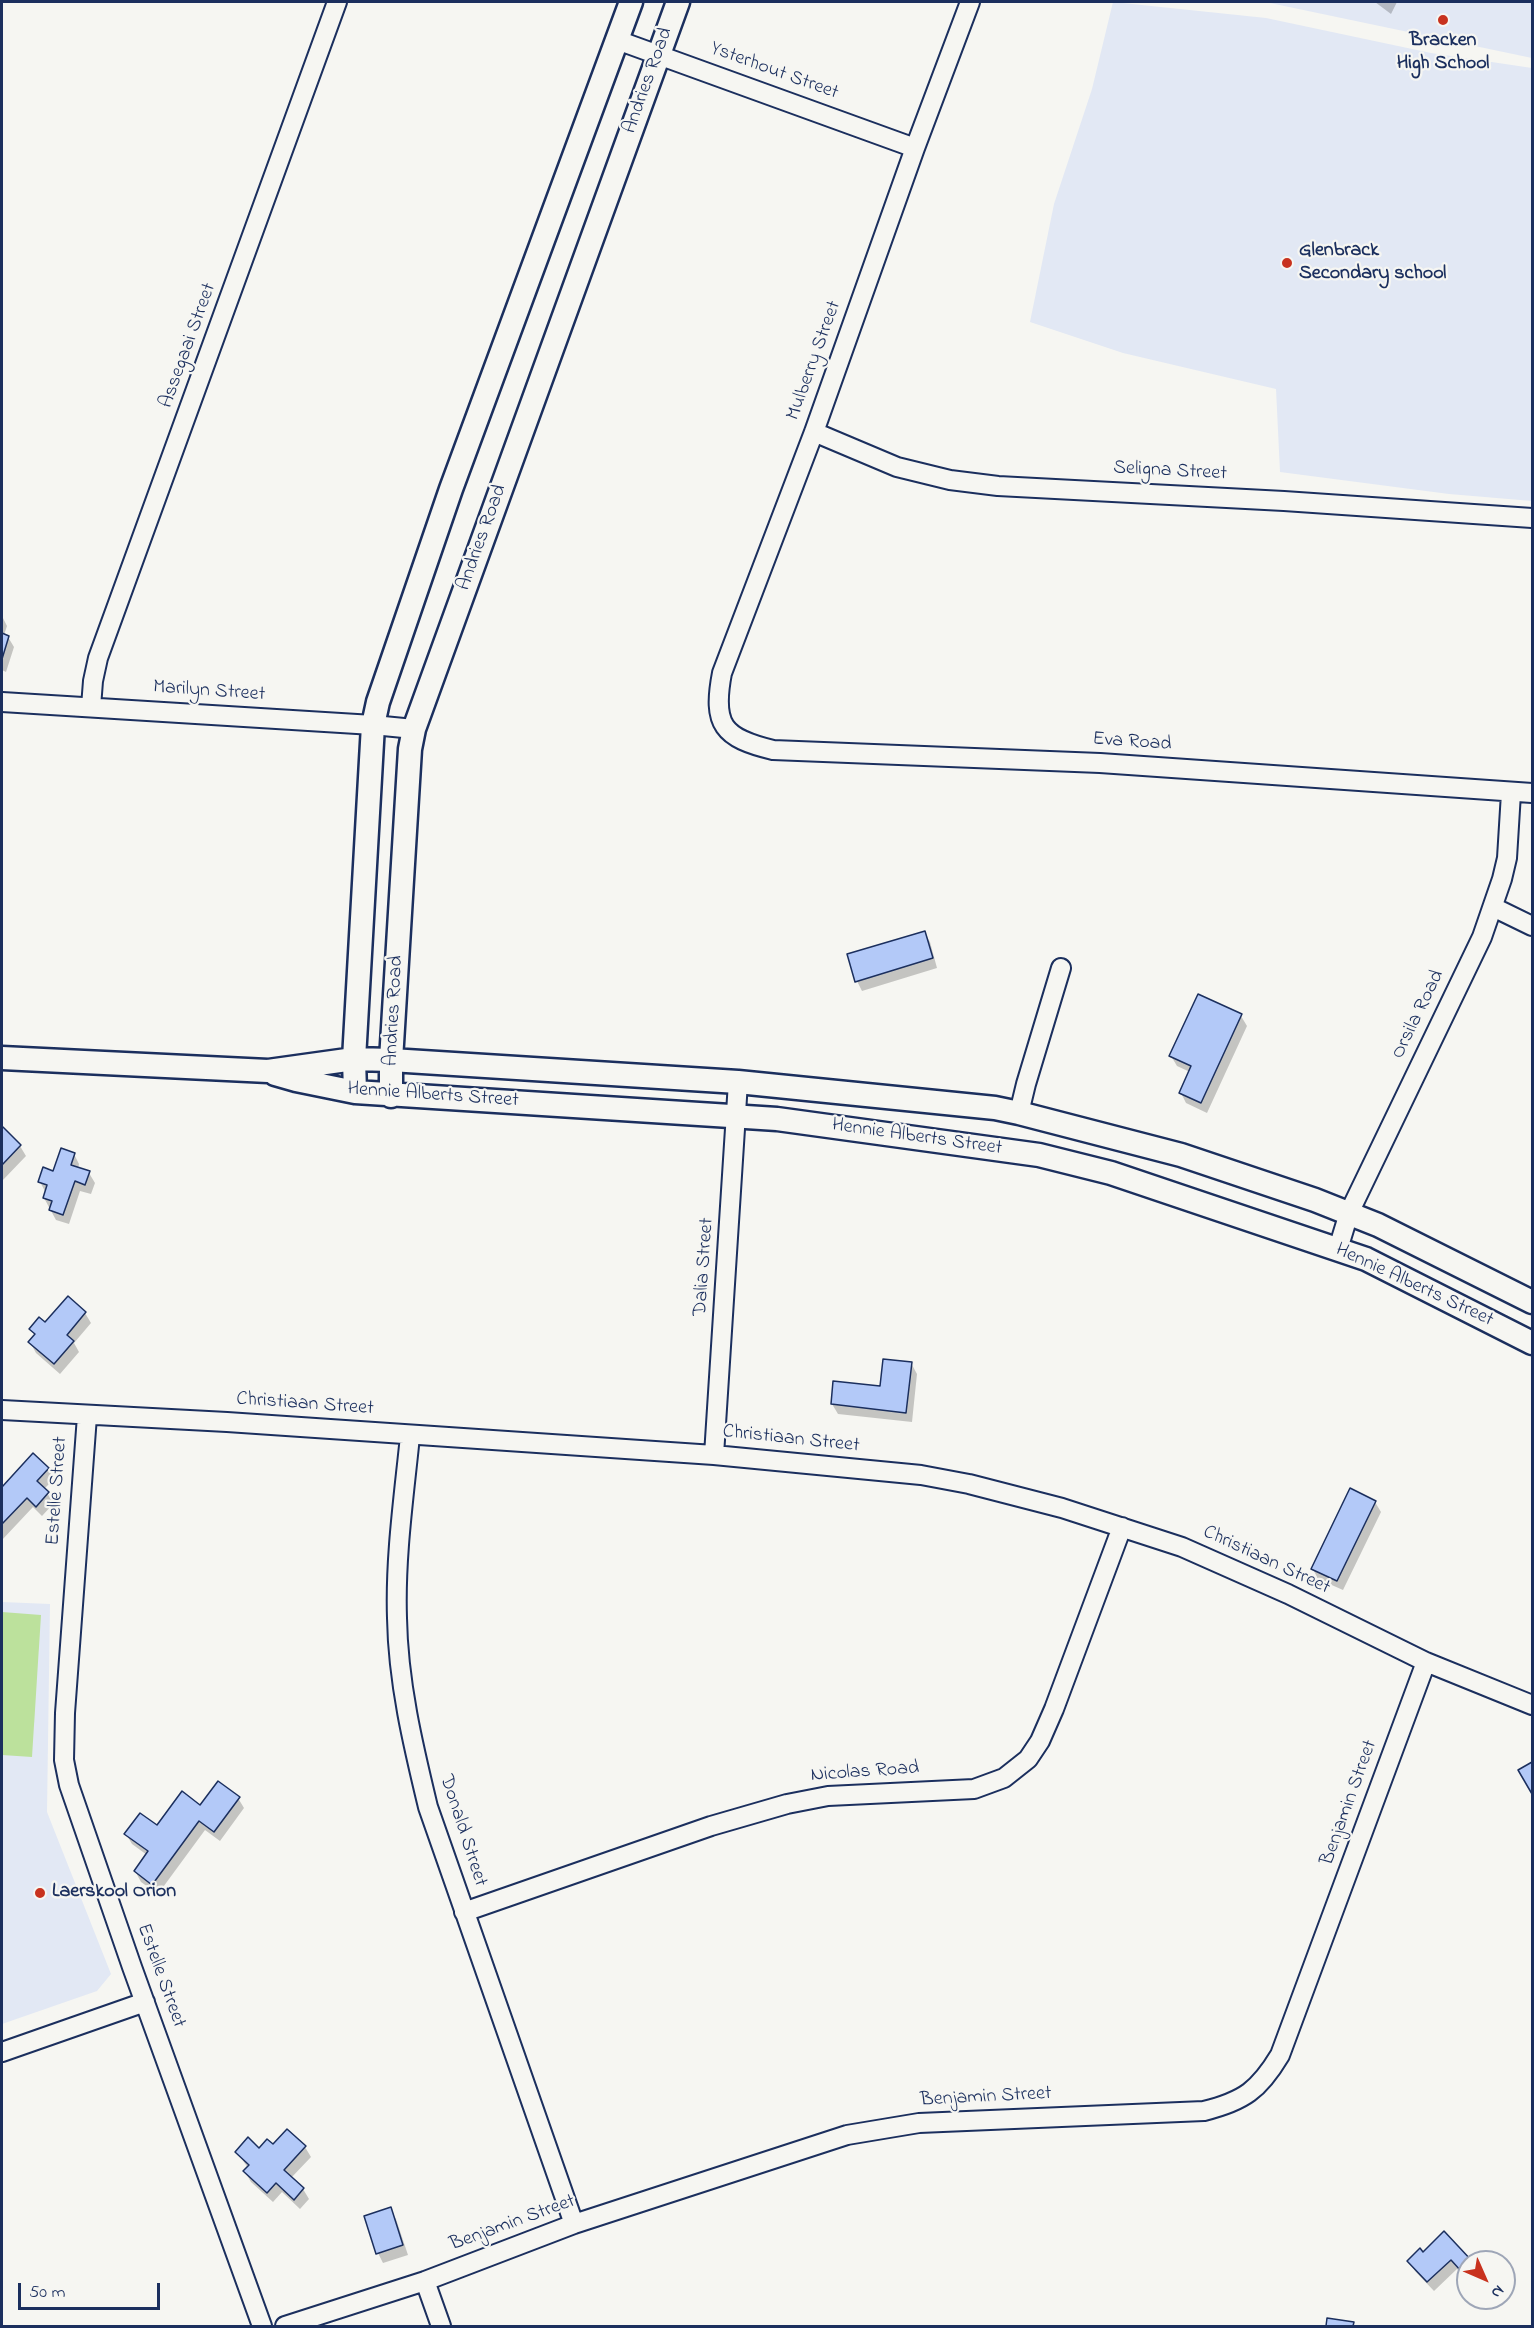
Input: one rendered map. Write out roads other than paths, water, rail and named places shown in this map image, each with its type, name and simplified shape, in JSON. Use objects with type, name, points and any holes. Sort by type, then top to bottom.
[{"type":"street","name":"Assegaai Street","points":[[91,707],[98,658],[337,2]]},
{"type":"street","name":"Andries Road","points":[[355,1092],[354,1059],[374,724],[378,702],[452,489],[631,2]]},
{"type":"street","name":"Andries Road","points":[[391,1096],[391,1060],[410,749],[414,729],[678,2]]},
{"type":"street","name":"Mulberry Street","points":[[732,734],[721,721],[718,699],[722,673],[814,432],[915,147],[970,2]]},
{"type":"street","name":"Ysterhout Street","points":[[617,40],[915,147]]},
{"type":"street","name":"Seligna Street","points":[[814,432],[897,467],[950,480],[978,484],[1533,518]]},
{"type":"street","name":"Marilyn Street","points":[[2,702],[374,724],[414,729]]},
{"type":"street","name":"Eva Road","points":[[732,734],[749,744],[773,750],[1100,763],[1533,793]]},
{"type":"street","name":"Orsila Road","points":[[1338,1249],[1349,1213],[1482,937],[1507,858],[1511,793]]},
{"type":"street","points":[[1493,907],[1533,926]]},
{"type":"street","points":[[1019,1113],[1061,968]]},
{"type":"street","name":"Hennie Alberts Street","points":[[2,1058],[268,1071],[354,1059],[391,1060],[738,1082],[995,1108],[1181,1155],[1349,1213],[1405,1238],[1533,1302]]},
{"type":"street","name":"Hennie Alberts Street","points":[[268,1071],[296,1080],[355,1092],[391,1096],[420,1095],[736,1115],[1039,1155],[1111,1173],[1366,1259],[1533,1343]]},
{"type":"street","name":"Dalia Street","points":[[714,1455],[738,1082]]},
{"type":"street","name":"Christiaan Street","points":[[2,1410],[227,1422],[714,1455],[921,1475],[1010,1494],[1182,1547],[1426,1662],[1533,1705]]},
{"type":"street","name":"Estelle Street","points":[[87,1416],[70,1635],[64,1760],[69,1785],[262,2326]]},
{"type":"street","name":"Donald Street","points":[[410,1436],[398,1554],[397,1618],[400,1669],[414,1752],[428,1807],[574,2224]]},
{"type":"street","name":"Nicolas Road","points":[[464,1912],[711,1826],[787,1804],[828,1796],[974,1789],[1004,1779],[1028,1759],[1040,1741],[1122,1527]]},
{"type":"street","name":"Benjamin Street","points":[[285,2326],[425,2281],[574,2224],[848,2135],[919,2123],[1204,2111],[1222,2106],[1252,2092],[1270,2071],[1286,2040],[1426,1662]]},
{"type":"street","points":[[2,2052],[145,2002]]},
{"type":"street","points":[[425,2281],[441,2326]]},
{"type":"place","name":"Bracken High School","points":[[1443,20]]},
{"type":"place","name":"Glenbrack Secondary school","points":[[1287,263]]},
{"type":"place","name":"Laerskool Orion","points":[[40,1893]]}]
